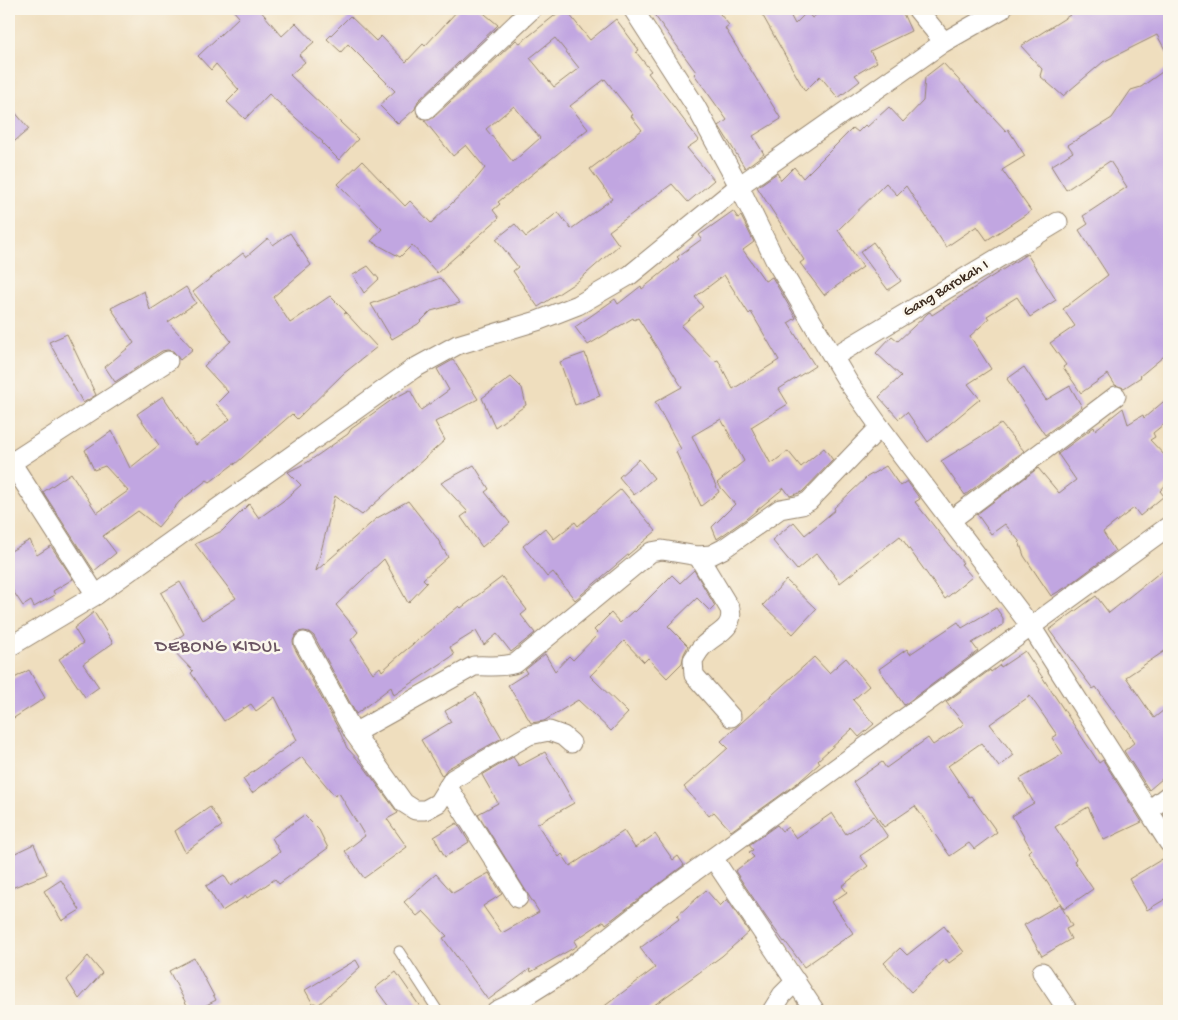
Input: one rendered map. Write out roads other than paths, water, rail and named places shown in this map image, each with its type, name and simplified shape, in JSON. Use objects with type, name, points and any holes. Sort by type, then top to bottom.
[{"type":"street","points":[[426,109],[532,9]]},
{"type":"street","points":[[633,9],[696,107],[739,186],[774,260],[834,357],[880,427],[1032,628],[1169,843]]},
{"type":"street","points":[[917,9],[944,42]]},
{"type":"street","points":[[9,647],[96,595],[413,369],[457,344],[537,322],[578,305],[630,275],[739,186],[944,42],[1002,9]]},
{"type":"street","name":"Gang Barokah I","points":[[834,357],[1058,222]]},
{"type":"street","points":[[96,595],[10,461],[168,361]]},
{"type":"street","points":[[951,520],[1116,396]]},
{"type":"street","points":[[354,733],[474,666],[508,666],[516,663],[651,552],[662,550],[698,556],[711,555],[723,549],[780,509],[802,505],[809,501],[880,427]]},
{"type":"street","points":[[496,1011],[521,999],[564,972],[713,858],[1032,628],[1169,526]]},
{"type":"street","points":[[698,556],[730,608],[732,616],[728,626],[702,647],[693,660],[694,675],[731,717]]},
{"type":"street","points":[[304,642],[354,733],[404,803],[415,810],[425,810],[438,803],[453,780],[529,735],[549,732],[562,736],[571,743]]},
{"type":"street","points":[[448,786],[518,898]]},
{"type":"street","points":[[1149,810],[1169,795]]},
{"type":"street","points":[[713,858],[815,1011]]},
{"type":"street","points":[[1042,972],[1068,1011]]},
{"type":"street","points":[[772,1011],[782,995],[796,981]]},
{"type":"lane","points":[[399,951],[438,1011]]},
{"type":"district","name":"DEBONG KIDUL","points":[[218,647]]}]
